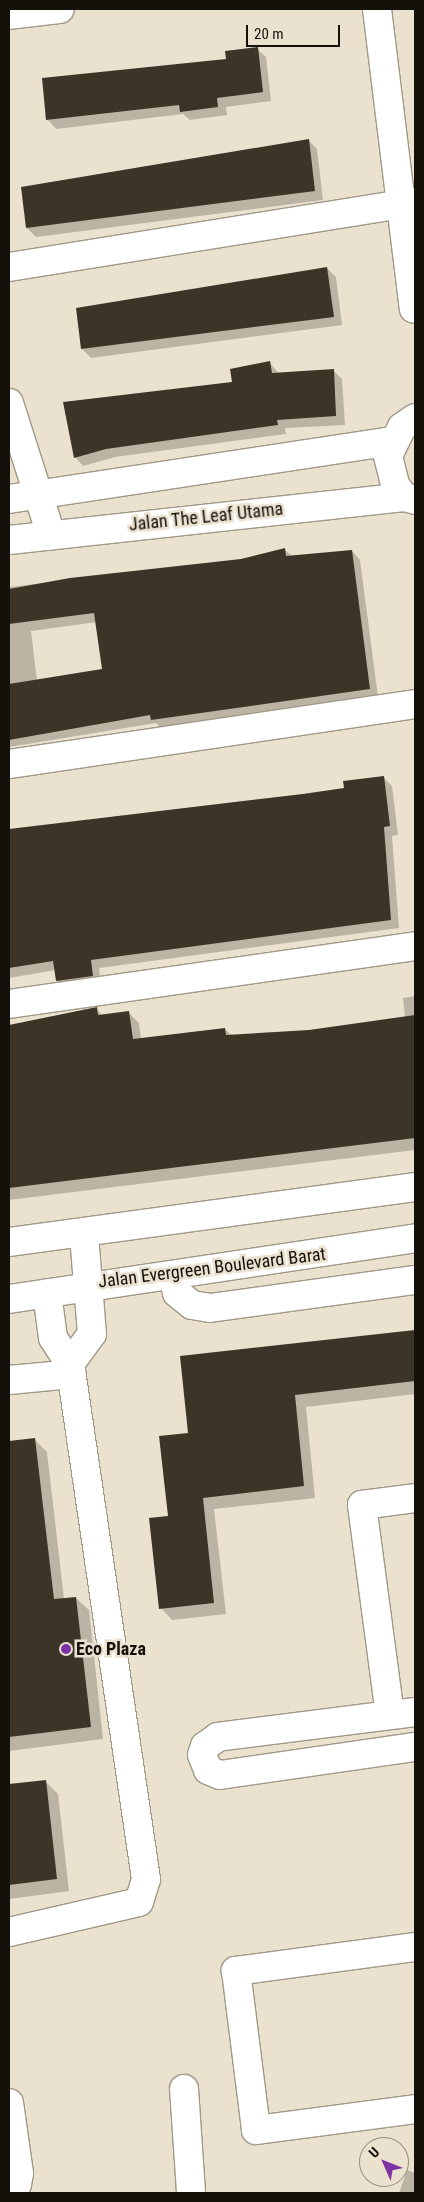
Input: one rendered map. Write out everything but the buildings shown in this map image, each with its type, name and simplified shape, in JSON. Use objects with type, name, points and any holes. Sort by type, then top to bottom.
[{"type":"street","points":[[9,15],[60,9]]},
{"type":"street","points":[[377,9],[408,203],[414,309]]},
{"type":"street","points":[[9,267],[408,203]]},
{"type":"street","points":[[9,403],[42,495],[51,535]]},
{"type":"street","points":[[9,499],[392,442],[415,418]]},
{"type":"street","points":[[392,442],[390,471],[410,498]]},
{"type":"street","name":"Jalan The Leaf Utama","points":[[9,540],[410,498]]},
{"type":"street","points":[[9,764],[415,704]]},
{"type":"street","points":[[9,1004],[415,946]]},
{"type":"street","points":[[9,1242],[84,1234],[415,1187]]},
{"type":"street","points":[[9,1380],[71,1369],[92,1334],[91,1284],[84,1234]]},
{"type":"street","name":"Jalan Evergreen Boulevard Barat","points":[[9,1299],[91,1284],[173,1275],[415,1238]]},
{"type":"street","points":[[173,1275],[177,1293],[192,1305],[210,1308],[415,1280]]},
{"type":"street","points":[[9,1932],[121,1908],[139,1902],[145,1889],[146,1864],[71,1369],[53,1338],[47,1293]]},
{"type":"street","points":[[415,1498],[362,1505],[402,1714],[218,1736],[205,1746],[202,1755],[208,1770],[220,1775],[415,1747]]},
{"type":"street","points":[[415,1947],[236,1970],[256,2130],[415,2109]]},
{"type":"street","points":[[184,2089],[191,2193]]},
{"type":"street","points":[[9,2103],[19,2173],[17,2184],[9,2190]]},
{"type":"place","name":"Eco Plaza","points":[[66,1649]]}]
